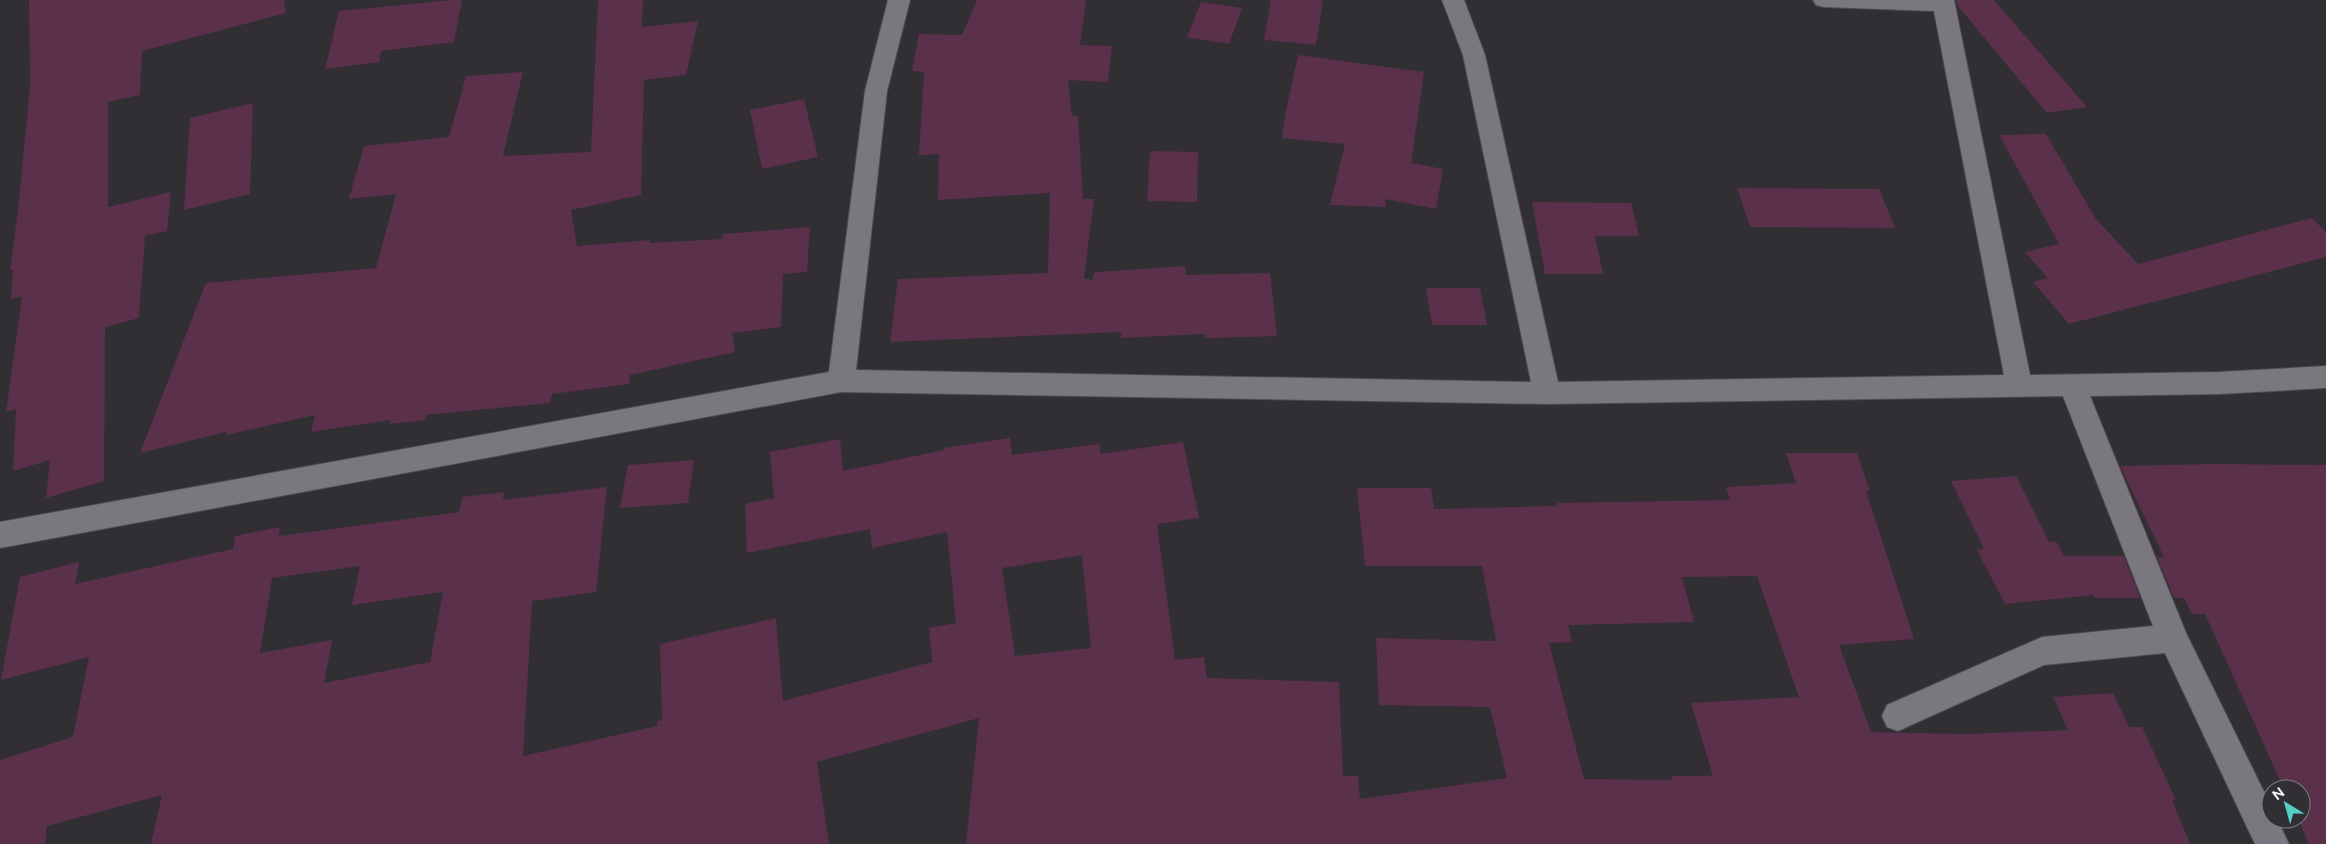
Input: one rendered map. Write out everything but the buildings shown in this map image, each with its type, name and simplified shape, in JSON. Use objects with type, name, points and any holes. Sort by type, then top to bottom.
[{"type":"street","points":[[841,381],[876,91],[899,0]]},
{"type":"street","points":[[1453,0],[1474,55],[1547,392]]},
{"type":"street","points":[[1824,0],[1943,2],[2019,385]]},
{"type":"street","points":[[0,535],[841,381],[1547,392],[2219,383],[2326,376]]},
{"type":"street","points":[[2072,384],[2173,638],[2272,844]]},
{"type":"street","points":[[1898,716],[2042,651],[2173,638]]}]
